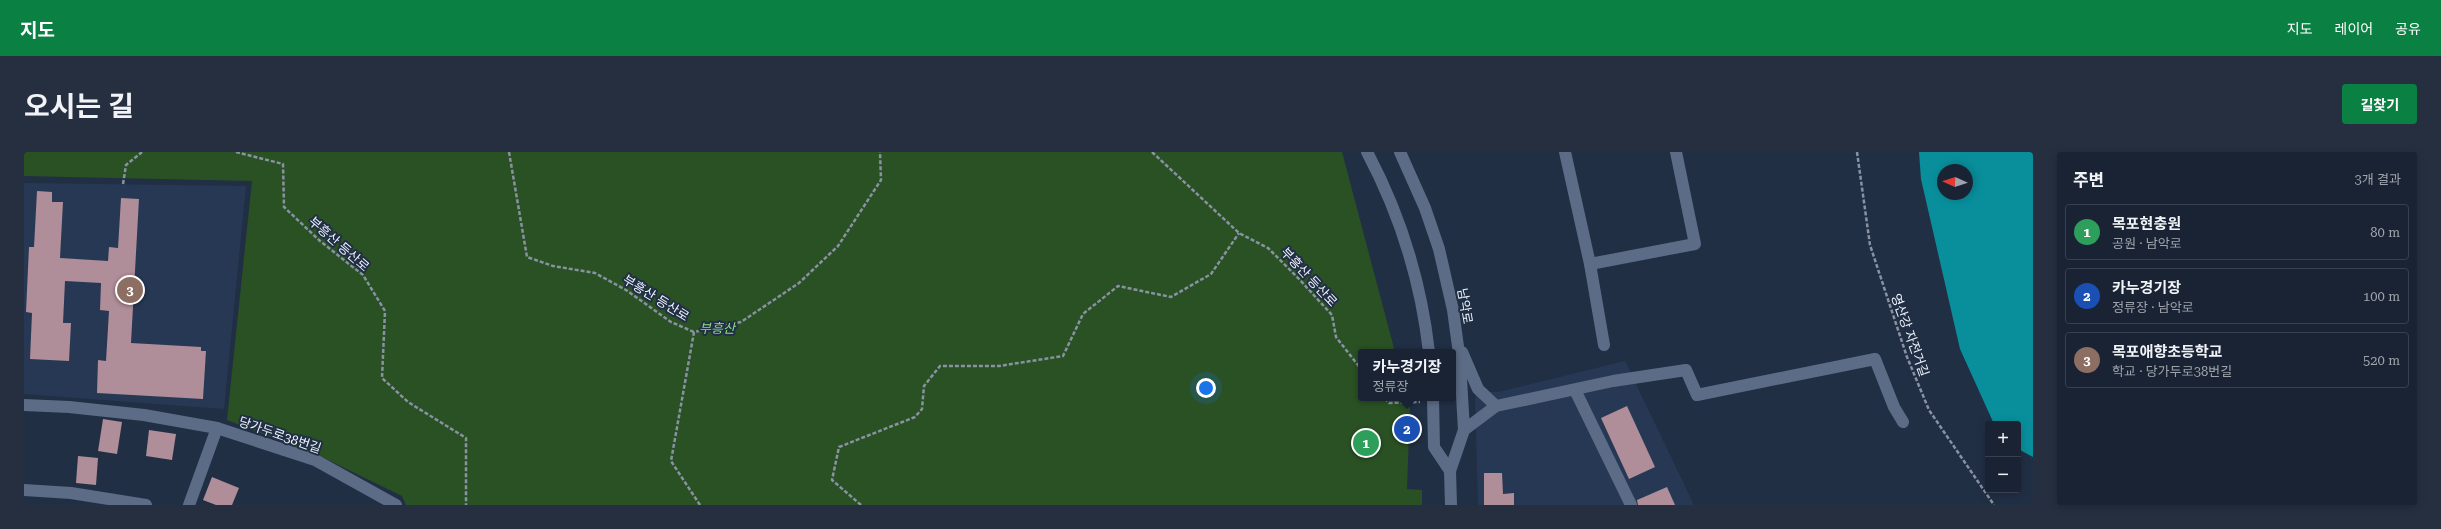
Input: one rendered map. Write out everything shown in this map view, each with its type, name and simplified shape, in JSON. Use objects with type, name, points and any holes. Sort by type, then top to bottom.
[{"type":"street","points":[[1367,152],[1384,186],[1404,238],[1419,295],[1428,349]]},
{"type":"street","name":"남악로","points":[[1400,152],[1425,208],[1440,249],[1453,310],[1464,430],[1450,471],[1451,505]]},
{"type":"street","points":[[1565,152],[1590,264],[1604,345]]},
{"type":"street","points":[[1590,264],[1695,244],[1676,152]]},
{"type":"street","points":[[1457,343],[1478,389],[1496,406]]},
{"type":"street","points":[[1464,430],[1496,406],[1686,370],[1697,394],[1875,359],[1894,407],[1903,422]]},
{"type":"street","points":[[1575,390],[1631,505]]},
{"type":"street","points":[[1433,401],[1434,446],[1450,471]]},
{"type":"street","name":"당가두로38번길","points":[[24,405],[69,407],[144,415],[217,428],[315,460],[396,505]]},
{"type":"street","points":[[189,505],[217,428]]},
{"type":"street","points":[[24,490],[71,493],[146,505]]},
{"type":"path","points":[[123,184],[126,165],[142,152]]},
{"type":"path","name":"부흥산 등산로","points":[[236,152],[242,155],[283,164],[284,207],[320,241],[363,275],[385,311],[382,378],[408,402],[466,438],[466,505]]},
{"type":"path","points":[[242,155],[245,152]]},
{"type":"path","name":"부흥산 등산로","points":[[509,152],[527,257],[553,266],[595,273],[626,290],[672,322],[694,332],[741,322],[799,283],[838,246],[881,180],[880,152]]},
{"type":"path","name":"부흥산 등산로","points":[[1152,152],[1239,233],[1268,248],[1332,315],[1336,337],[1358,365]]},
{"type":"path","name":"영산강 자전거길","points":[[1857,152],[1870,245],[1907,357],[1929,410],[1994,505]]},
{"type":"path","points":[[861,505],[832,480],[840,447],[915,417],[922,409],[924,386],[940,366],[999,366],[1063,356],[1083,314],[1118,286],[1171,297],[1211,274],[1239,233]]},
{"type":"path","name":"부흥산 등산로","points":[[694,332],[671,461],[700,505]]},
{"type":"path","points":[[1387,401],[1389,403],[1418,401]]},
{"type":"shaded area","points":[[1919,152],[2033,152],[2033,457],[2021,451],[2021,421],[1993,421],[1960,349],[1921,179]]},
{"type":"shaded area","points":[[24,183],[246,186],[224,409],[24,394]]},
{"type":"shaded area","points":[[1625,361],[1694,505],[1478,505],[1475,392],[1498,392]]},
{"type":"green space","name":"부흥산","points":[[24,152],[1342,152],[1394,349],[1358,349],[1358,401],[1408,401],[1410,406],[1407,489],[1422,490],[1422,505],[406,505],[402,496],[324,458],[227,420],[252,181],[24,176]]},
{"type":"building","points":[[37,191],[52,192],[52,202],[63,202],[60,258],[108,261],[109,247],[118,248],[121,198],[139,199],[131,343],[201,347],[201,351],[206,351],[203,399],[97,393],[98,360],[106,361],[109,311],[100,310],[101,283],[65,281],[63,323],[71,323],[69,361],[30,359],[32,313],[26,312],[29,247],[34,247]]},
{"type":"building","points":[[1627,406],[1655,467],[1629,479],[1601,418]]},
{"type":"building","points":[[103,419],[122,422],[117,454],[98,451]]},
{"type":"building","points":[[149,430],[176,434],[172,460],[146,456]]},
{"type":"building","points":[[78,456],[98,458],[96,485],[76,483]]},
{"type":"building","points":[[1484,473],[1502,473],[1503,494],[1514,493],[1514,505],[1484,505]]},
{"type":"building","points":[[212,477],[239,488],[232,505],[216,505],[203,500]]},
{"type":"building","points":[[1667,487],[1675,505],[1638,505],[1637,500]]},
{"type":"place","name":"목포애향초등학교","points":[[130,290]]},
{"type":"place","name":"카누경기장","points":[[1407,429]]},
{"type":"place","name":"목포현충원","points":[[1366,443]]}]
